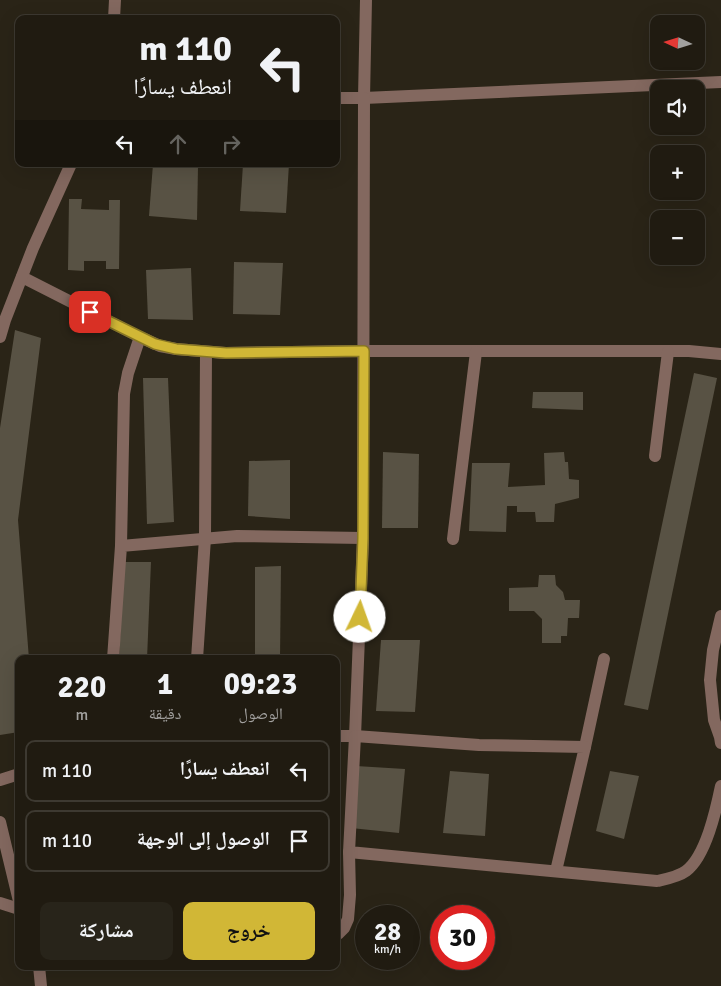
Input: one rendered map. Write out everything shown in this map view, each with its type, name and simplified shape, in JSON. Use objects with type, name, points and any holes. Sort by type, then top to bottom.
[{"type":"street","points":[[114,15],[115,0]]},
{"type":"street","points":[[340,932],[348,919],[350,895],[349,852],[363,538],[366,0]]},
{"type":"street","points":[[340,98],[721,82]]},
{"type":"street","points":[[0,337],[33,248],[70,167]]},
{"type":"street","points":[[22,278],[140,337],[160,346],[176,349],[226,353],[364,351],[689,352],[721,354]]},
{"type":"street","points":[[113,655],[121,546],[124,394],[128,373],[140,337]]},
{"type":"street","points":[[197,655],[205,538],[206,352]]},
{"type":"street","points":[[453,539],[476,352]]},
{"type":"street","points":[[655,456],[668,352]]},
{"type":"street","points":[[121,546],[237,536],[363,538]]},
{"type":"street","points":[[721,616],[713,650],[710,680],[714,720],[721,743]]},
{"type":"street","points":[[556,871],[604,660]]},
{"type":"street","points":[[340,736],[479,745],[585,747]]},
{"type":"street","points":[[0,780],[15,775]]},
{"type":"street","points":[[349,852],[657,881],[686,871],[696,861],[712,825],[721,786]]},
{"type":"street","points":[[0,822],[15,884]]},
{"type":"street","points":[[0,903],[15,908]]},
{"type":"street","points":[[39,970],[41,986]]},
{"type":"building","points":[[153,167],[198,167],[197,220],[149,216]]},
{"type":"building","points":[[243,167],[289,167],[286,213],[240,211]]},
{"type":"building","points":[[69,199],[82,199],[81,209],[109,210],[109,200],[120,200],[119,269],[106,269],[106,261],[84,261],[84,271],[68,270]]},
{"type":"building","points":[[234,262],[283,263],[280,315],[233,314]]},
{"type":"building","points":[[191,268],[193,320],[148,319],[146,270]]},
{"type":"building","points":[[15,330],[41,338],[18,520],[29,655],[15,655],[15,733],[0,735],[0,428]]},
{"type":"building","points":[[694,373],[717,378],[648,710],[624,705]]},
{"type":"building","points":[[143,378],[168,378],[174,522],[147,524]]},
{"type":"building","points":[[533,392],[583,392],[583,410],[532,408]]},
{"type":"building","points":[[383,452],[419,454],[418,528],[382,528]]},
{"type":"building","points":[[564,452],[565,462],[568,462],[569,479],[579,480],[579,498],[555,504],[554,522],[536,522],[535,512],[517,512],[517,506],[507,506],[506,532],[469,531],[472,463],[510,463],[508,487],[545,485],[544,453]]},
{"type":"building","points":[[290,460],[290,519],[248,516],[249,461]]},
{"type":"building","points":[[124,562],[151,562],[147,655],[119,655]]},
{"type":"building","points":[[281,566],[280,655],[255,655],[255,567]]},
{"type":"building","points":[[539,575],[555,575],[556,585],[563,592],[565,600],[580,600],[579,618],[568,618],[567,636],[561,636],[561,643],[542,643],[542,619],[534,611],[509,611],[509,588],[538,587]]},
{"type":"building","points":[[381,640],[420,640],[415,712],[376,711]]},
{"type":"building","points":[[356,766],[405,769],[399,833],[351,828]]},
{"type":"building","points":[[450,771],[489,774],[485,836],[443,833]]},
{"type":"building","points":[[610,771],[639,776],[624,839],[596,831]]},
{"type":"route","points":[[90,312],[155,344],[176,349],[226,353],[364,351],[363,538],[360,617]]}]
